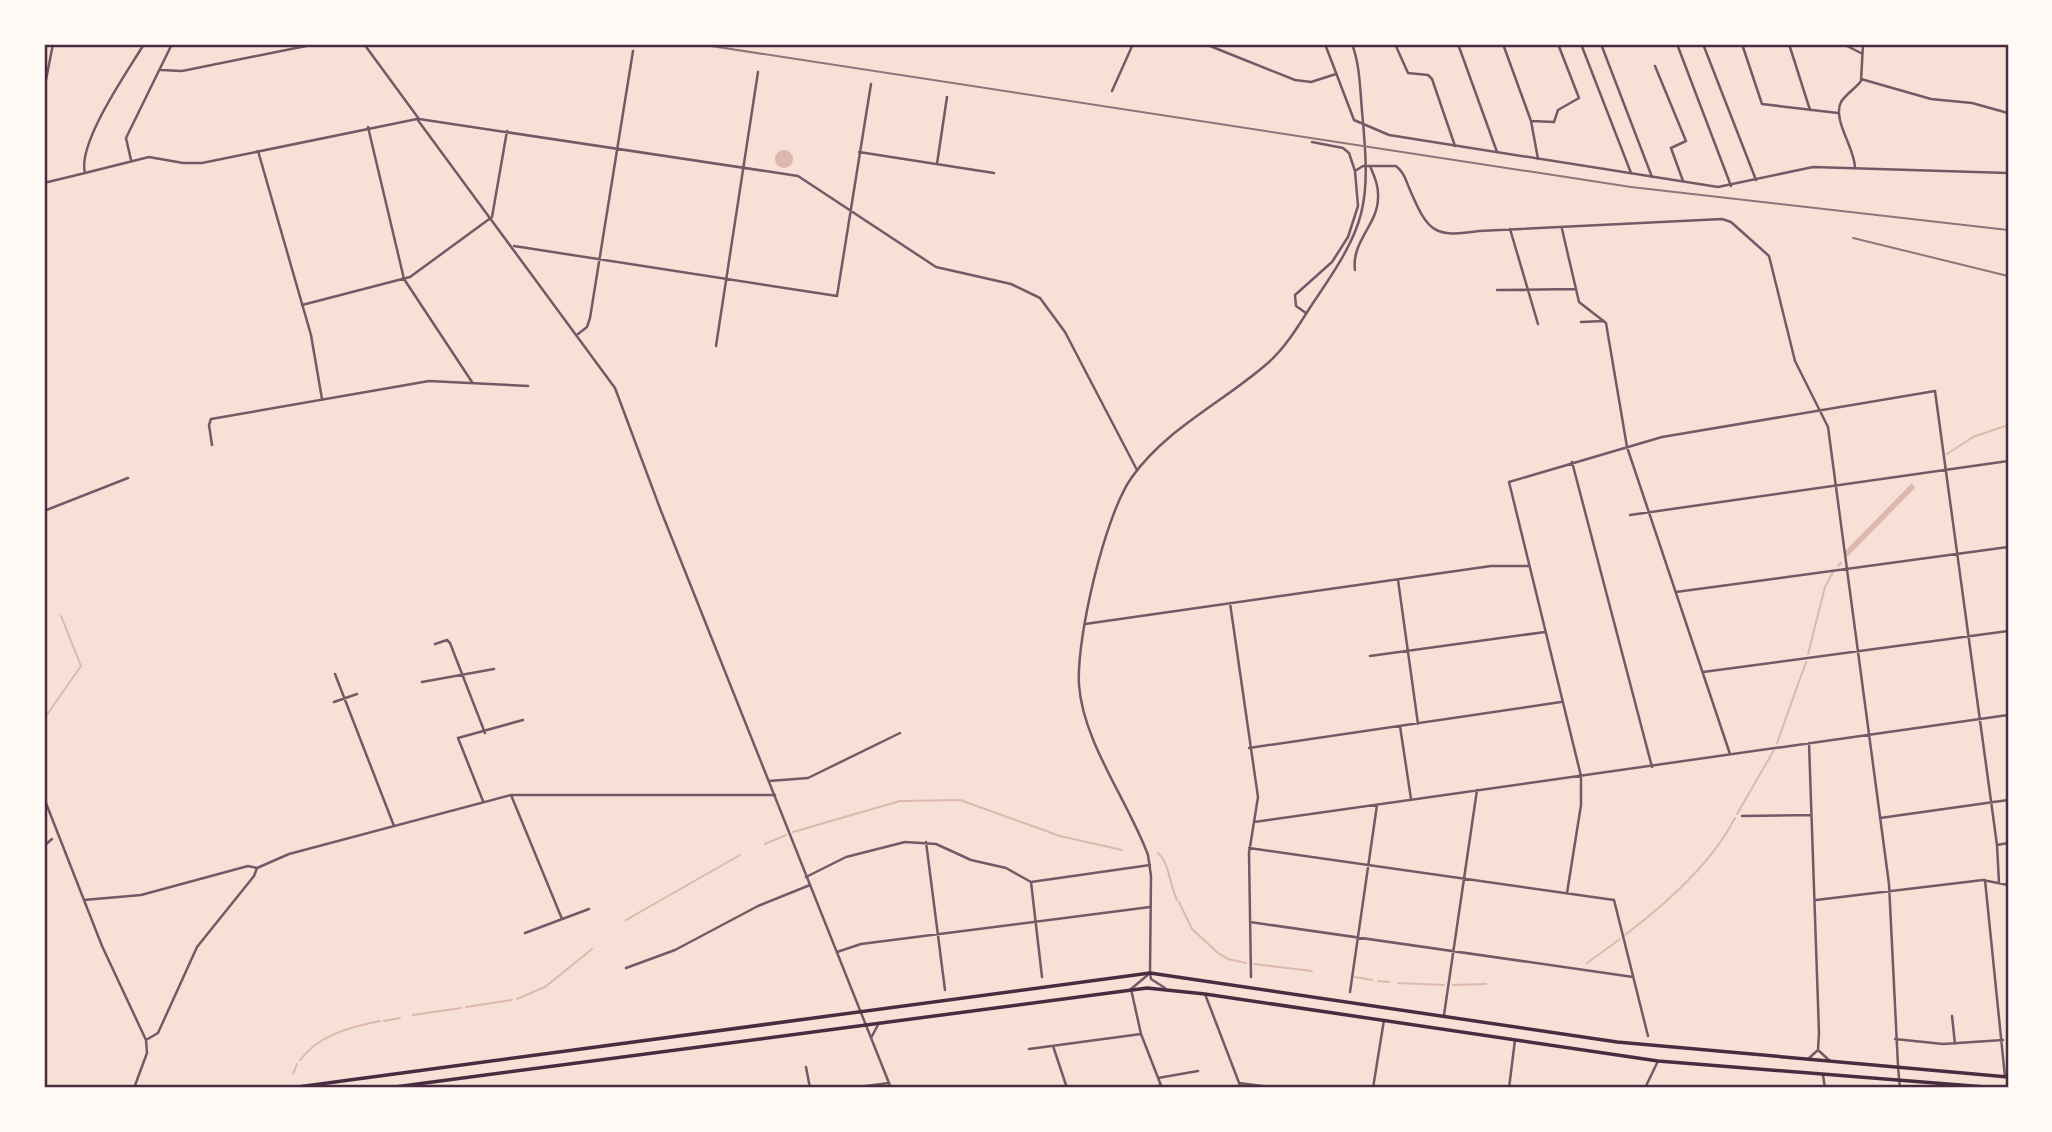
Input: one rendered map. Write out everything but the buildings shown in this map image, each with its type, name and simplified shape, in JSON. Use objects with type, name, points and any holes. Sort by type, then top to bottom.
[{"type":"main road","points":[[289,1088],[1150,973],[1637,1044],[2007,1077]]},
{"type":"main road","points":[[387,1088],[1131,989],[1164,988],[1658,1061],[1998,1088]]},
{"type":"street","points":[[44,90],[52,44]]},
{"type":"street","points":[[85,173],[83,161],[95,131],[144,44]]},
{"type":"street","points":[[131,160],[126,138],[172,44]]},
{"type":"street","points":[[161,71],[182,71],[316,44]]},
{"type":"street","points":[[364,44],[578,334],[610,379],[624,406],[661,513],[891,1088]]},
{"type":"street","points":[[1112,91],[1133,44]]},
{"type":"street","points":[[1205,44],[1294,80],[1311,82],[1336,74]]},
{"type":"street","points":[[1325,44],[1357,123],[1384,134],[1652,177],[1731,186],[1809,167],[2008,173]]},
{"type":"street","points":[[1164,988],[1151,979],[1150,973],[1150,865],[1082,704],[1079,659],[1085,624],[1111,518],[1122,492],[1168,438],[1269,362],[1347,253],[1359,226],[1367,184],[1358,70],[1352,44]]},
{"type":"street","points":[[1395,44],[1408,73],[1428,75],[1433,79],[1455,146]]},
{"type":"street","points":[[1458,44],[1497,152]]},
{"type":"street","points":[[1503,44],[1531,121],[1538,159]]},
{"type":"street","points":[[1531,121],[1554,122],[1558,110],[1579,98],[1559,44]]},
{"type":"street","points":[[1581,44],[1631,173]]},
{"type":"street","points":[[1601,44],[1652,177]]},
{"type":"street","points":[[1677,44],[1731,186]]},
{"type":"street","points":[[1703,44],[1756,180]]},
{"type":"street","points":[[1742,44],[1762,104],[1838,113]]},
{"type":"street","points":[[1789,44],[1810,110]]},
{"type":"street","points":[[1843,44],[1861,53]]},
{"type":"street","points":[[1855,168],[1854,156],[1838,113],[1843,100],[1861,79],[1863,44]]},
{"type":"street","points":[[578,334],[589,323],[633,51]]},
{"type":"street","points":[[1654,66],[1686,141],[1671,148],[1683,181]]},
{"type":"street","points":[[716,345],[758,72]]},
{"type":"street","points":[[1861,79],[1931,99],[1972,103],[2008,113]]},
{"type":"street","points":[[514,246],[837,296],[871,84]]},
{"type":"street","points":[[937,164],[947,97]]},
{"type":"street","points":[[44,183],[149,157],[193,164],[409,118],[797,176],[936,267],[1011,284],[1040,298],[1065,332],[1138,470]]},
{"type":"street","points":[[368,127],[404,279],[472,383]]},
{"type":"street","points":[[302,305],[404,279],[492,217],[507,131]]},
{"type":"street","points":[[1306,313],[1296,306],[1295,295],[1326,271],[1348,237],[1358,205],[1355,171],[1345,149],[1312,142]]},
{"type":"street","points":[[258,151],[302,305],[322,399]]},
{"type":"street","points":[[859,152],[994,173]]},
{"type":"street","points":[[1355,171],[1370,166],[1391,165],[1399,169],[1419,212],[1427,225],[1435,231],[1457,235],[1510,229],[1562,229],[1722,219],[1731,222],[1769,256],[1795,361],[1826,420],[1889,890],[1895,1040],[1900,1088]]},
{"type":"street","points":[[1355,270],[1356,251],[1378,202],[1377,186],[1370,166]]},
{"type":"street","points":[[1510,229],[1538,324]]},
{"type":"street","points":[[1562,229],[1581,305],[1604,321],[1627,447],[1730,754]]},
{"type":"street","points":[[1497,290],[1575,289]]},
{"type":"street","points":[[1581,322],[1604,321]]},
{"type":"street","points":[[212,445],[209,425],[211,419],[429,381],[528,386]]},
{"type":"street","points":[[1567,893],[1581,805],[1581,776],[1509,482],[1662,437],[1935,391],[1997,845],[1999,883]]},
{"type":"street","points":[[1630,514],[2008,461]]},
{"type":"street","points":[[1572,462],[1652,767]]},
{"type":"street","points":[[44,511],[128,478]]},
{"type":"street","points":[[1676,592],[2008,547]]},
{"type":"street","points":[[1085,624],[1507,565],[1529,566]]},
{"type":"street","points":[[1398,580],[1418,724]]},
{"type":"street","points":[[1230,603],[1258,797],[1249,848],[1251,977]]},
{"type":"street","points":[[1702,672],[2008,631]]},
{"type":"street","points":[[1370,656],[1545,632]]},
{"type":"street","points":[[435,645],[449,641],[485,733]]},
{"type":"street","points":[[422,682],[494,668]]},
{"type":"street","points":[[335,674],[394,826]]},
{"type":"street","points":[[334,702],[357,694]]},
{"type":"street","points":[[1249,748],[1562,702]]},
{"type":"street","points":[[1254,822],[2008,716]]},
{"type":"street","points":[[483,801],[458,738],[485,733],[523,720]]},
{"type":"street","points":[[1401,726],[1411,800]]},
{"type":"street","points":[[769,781],[808,778],[900,733]]},
{"type":"street","points":[[1809,743],[1818,1050],[1830,1061]]},
{"type":"street","points":[[1444,1015],[1477,790]]},
{"type":"street","points":[[83,900],[141,895],[248,866],[257,868],[289,854],[511,795],[775,795]]},
{"type":"street","points":[[511,795],[562,919]]},
{"type":"street","points":[[44,798],[83,900],[146,1040],[147,1053],[134,1088]]},
{"type":"street","points":[[1880,818],[2008,800]]},
{"type":"street","points":[[1350,992],[1377,804]]},
{"type":"street","points":[[1742,816],[1811,815]]},
{"type":"street","points":[[44,846],[52,839]]},
{"type":"street","points":[[806,877],[872,848],[905,842],[926,842],[971,860],[1006,868],[1031,882],[1150,865]]},
{"type":"street","points":[[926,842],[945,990]]},
{"type":"street","points":[[1997,845],[2008,843]]},
{"type":"street","points":[[1249,848],[1614,900],[1648,1036]]},
{"type":"street","points":[[146,1040],[158,1033],[192,956],[254,876],[257,868]]},
{"type":"street","points":[[1815,900],[1985,880],[2008,885]]},
{"type":"street","points":[[1985,880],[2007,1077]]},
{"type":"street","points":[[1031,882],[1042,977]]},
{"type":"street","points":[[626,968],[675,950],[771,900],[810,885]]},
{"type":"street","points":[[837,951],[861,944],[1150,907]]},
{"type":"street","points":[[525,933],[589,909]]},
{"type":"street","points":[[1250,922],[1633,977]]},
{"type":"street","points":[[1150,973],[1131,989],[1140,1034],[1161,1087],[1153,1088]]},
{"type":"street","points":[[1205,994],[1241,1088]]},
{"type":"street","points":[[1952,1016],[1955,1044]]},
{"type":"street","points":[[1373,1088],[1384,1020]]},
{"type":"street","points":[[871,1038],[879,1023]]},
{"type":"street","points":[[1029,1049],[1140,1034]]},
{"type":"street","points":[[1508,1088],[1515,1040]]},
{"type":"street","points":[[1895,1040],[1955,1044],[2003,1040]]},
{"type":"street","points":[[1054,1046],[1067,1088]]},
{"type":"street","points":[[1808,1059],[1818,1050]]},
{"type":"street","points":[[1645,1088],[1658,1061]]},
{"type":"street","points":[[806,1066],[810,1088]]},
{"type":"street","points":[[1158,1078],[1198,1071]]},
{"type":"street","points":[[1823,1075],[1825,1088]]},
{"type":"street","points":[[850,1088],[889,1083]]},
{"type":"street","points":[[1239,1083],[1277,1088]]},
{"type":"shaded area","points":[[784,150],[790,153],[793,159],[790,165],[784,168],[778,165],[775,159],[778,153]]},
{"type":"shaded area","points":[[1912,483],[1915,488],[1847,557],[1845,551]]},
{"type":"waterway","points":[[1947,454],[1973,437],[2008,425]]},
{"type":"waterway","points":[[1838,566],[1841,563]]},
{"type":"waterway","points":[[1808,654],[1825,587],[1833,572]]},
{"type":"waterway","points":[[44,719],[81,666],[61,616]]},
{"type":"waterway","points":[[1777,743],[1806,662]]},
{"type":"waterway","points":[[1737,814],[1774,750]]},
{"type":"waterway","points":[[793,832],[900,801],[960,800],[1060,836],[1122,850]]},
{"type":"waterway","points":[[1625,935],[1687,882],[1714,851],[1735,818]]},
{"type":"waterway","points":[[765,844],[786,835]]},
{"type":"waterway","points":[[1158,853],[1165,862],[1177,900]]},
{"type":"waterway","points":[[626,920],[740,855]]},
{"type":"waterway","points":[[1179,902],[1192,929],[1217,952]]},
{"type":"waterway","points":[[1587,963],[1620,939]]},
{"type":"waterway","points":[[517,999],[545,987],[592,949]]},
{"type":"waterway","points":[[1218,953],[1228,959],[1246,963]]},
{"type":"waterway","points":[[1254,964],[1312,971]]},
{"type":"waterway","points":[[1355,977],[1372,980]]},
{"type":"waterway","points":[[1378,981],[1389,982]]},
{"type":"waterway","points":[[1398,983],[1444,985]]},
{"type":"waterway","points":[[1453,985],[1486,984]]},
{"type":"waterway","points":[[466,1007],[512,1000]]},
{"type":"waterway","points":[[413,1015],[461,1008]]},
{"type":"waterway","points":[[384,1021],[400,1018]]},
{"type":"waterway","points":[[300,1060],[326,1038],[347,1029],[380,1021]]},
{"type":"waterway","points":[[293,1074],[297,1064]]},
{"type":"railway","points":[[698,44],[1631,187],[2008,230]]},
{"type":"railway","points":[[1853,238],[2008,276]]}]
